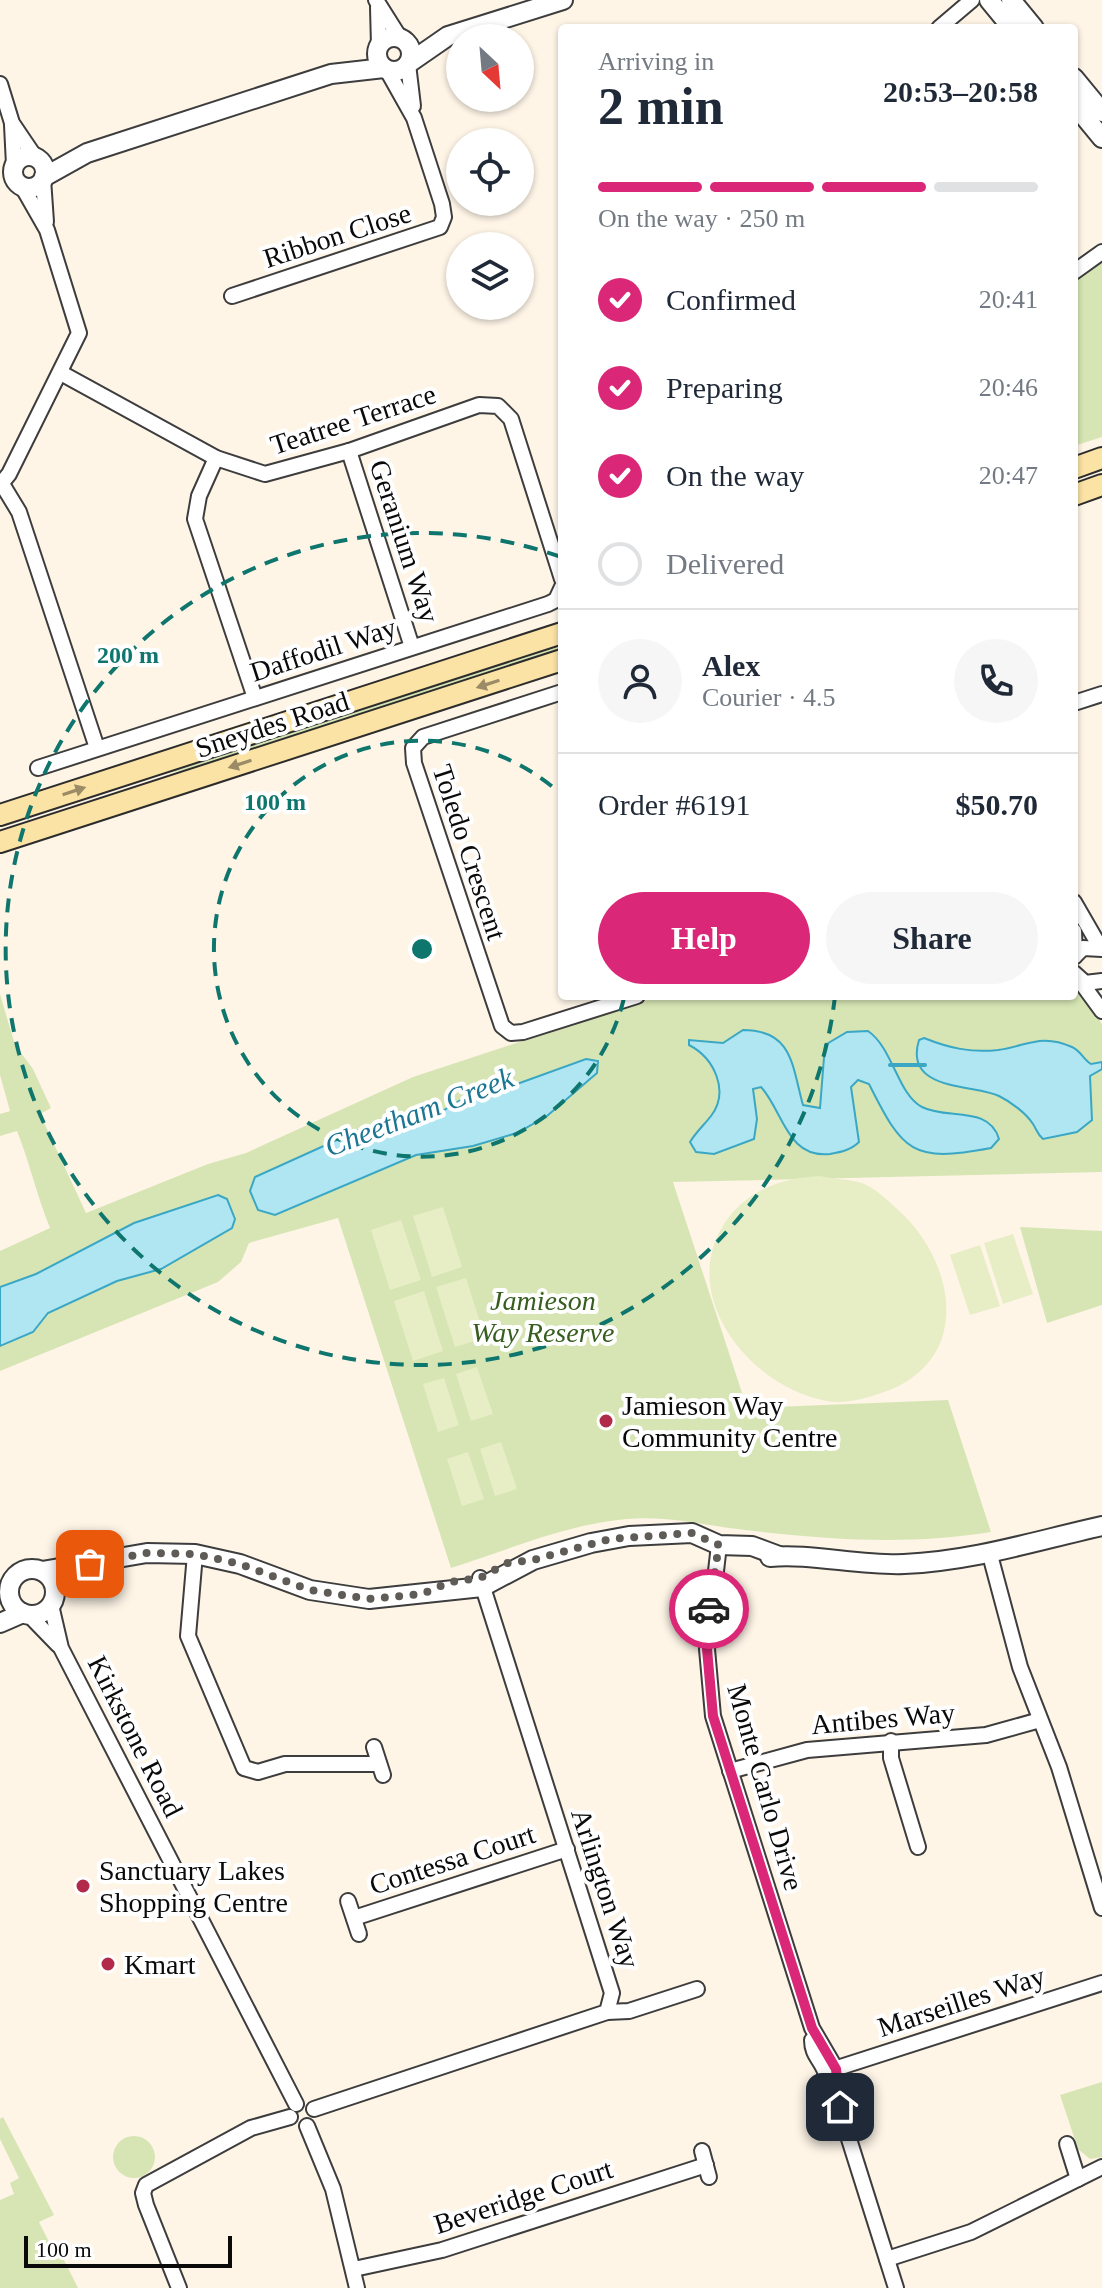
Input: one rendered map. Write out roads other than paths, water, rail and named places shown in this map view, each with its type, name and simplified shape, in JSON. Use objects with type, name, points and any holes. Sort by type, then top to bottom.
[{"type":"main road","points":[[1078,467],[1102,458]]},
{"type":"main road","points":[[1078,494],[1102,485]]},
{"type":"main road","name":"Sneydes Road","points":[[0,815],[558,634]]},
{"type":"main road","name":"Sneydes Road","points":[[0,842],[558,661]]},
{"type":"street","points":[[486,24],[563,0]]},
{"type":"street","points":[[944,24],[972,0]]},
{"type":"street","points":[[989,0],[1009,24]]},
{"type":"street","points":[[1011,0],[1031,24]]},
{"type":"street","points":[[377,3],[411,52],[408,64]]},
{"type":"street","points":[[377,3],[378,59],[386,69]]},
{"type":"street","points":[[0,188],[35,187],[44,178],[87,153],[331,74],[388,38],[446,36]]},
{"type":"street","points":[[331,74],[386,69],[398,71],[446,37]]},
{"type":"street","name":"Ribbon Close","points":[[232,296],[440,227],[444,217],[442,204],[414,118],[408,64]]},
{"type":"street","name":"Ribbon Close","points":[[386,69],[414,118]]},
{"type":"street","points":[[1078,83],[1102,112]]},
{"type":"street","points":[[0,84],[12,123],[43,165],[47,230]]},
{"type":"street","points":[[1078,109],[1102,138]]},
{"type":"street","points":[[12,123],[9,169],[47,230],[79,333],[1,484],[19,512],[97,748]]},
{"type":"street","points":[[9,169],[23,157],[87,153]]},
{"type":"street","points":[[1078,269],[1102,252]]},
{"type":"street","name":"Teatree Terrace","points":[[61,373],[216,458],[265,474],[349,451],[479,405],[498,406],[511,419],[558,573]]},
{"type":"street","name":"Geranium Way","points":[[349,451],[412,647]]},
{"type":"street","points":[[216,458],[199,496],[195,519],[255,698]]},
{"type":"street","name":"Daffodil Way","points":[[38,768],[548,604],[558,591]]},
{"type":"street","name":"Toledo Crescent","points":[[558,693],[423,737],[412,751],[497,1019],[506,1030],[523,1032],[624,1000]]},
{"type":"street","points":[[1078,702],[1102,694]]},
{"type":"street","points":[[1078,909],[1101,948]]},
{"type":"street","points":[[1078,952],[1083,948],[1101,948]]},
{"type":"street","points":[[1078,979],[1091,984],[1102,981]]},
{"type":"street","points":[[1078,981],[1102,1011]]},
{"type":"street","points":[[26,1613],[12,1603],[5,1591],[22,1571],[42,1571],[147,1553],[195,1554],[240,1564],[330,1594],[369,1599],[422,1594],[450,1582],[481,1582],[507,1563],[533,1560],[610,1539],[692,1533],[718,1550],[752,1546],[779,1556],[899,1564],[990,1555],[1102,1526]]},
{"type":"street","name":"Monte Carlo Drive","points":[[718,1550],[709,1616],[709,1683],[713,1716],[812,2028],[831,2070],[843,2120],[896,2288]]},
{"type":"street","points":[[195,1554],[188,1636],[194,1658],[244,1768],[258,1772],[285,1764],[381,1770],[374,1747]]},
{"type":"street","points":[[990,1555],[1013,1644],[1102,1908]]},
{"type":"street","points":[[0,1623],[26,1613],[41,1613],[90,1564]]},
{"type":"street","points":[[42,1571],[52,1579],[53,1598]]},
{"type":"street","name":"Arlington Way","points":[[314,2109],[607,2012],[612,1993],[481,1582]]},
{"type":"street","name":"Kirkstone Road","points":[[53,1598],[61,1648],[293,2110]]},
{"type":"street","name":"Kirkstone Road","points":[[26,1613],[61,1648]]},
{"type":"street","name":"Antibes Way","points":[[730,1771],[807,1750],[986,1735],[1040,1720]]},
{"type":"street","points":[[891,1741],[891,1758],[918,1847]]},
{"type":"street","name":"Contessa Court","points":[[354,1918],[567,1849]]},
{"type":"street","name":"Contessa Court","points":[[348,1901],[359,1934]]},
{"type":"street","name":"Marseilles Way","points":[[831,2070],[1102,1983]]},
{"type":"street","points":[[607,2012],[629,2011],[697,1989]]},
{"type":"street","points":[[179,2288],[144,2198],[146,2185],[304,2102],[314,2109],[313,2121],[307,2126],[296,2126],[293,2110]]},
{"type":"street","points":[[307,2126],[325,2165],[357,2288]]},
{"type":"street","points":[[1067,2144],[1078,2179]]},
{"type":"street","name":"Beveridge Court","points":[[354,2269],[442,2250],[706,2164]]},
{"type":"street","points":[[887,2259],[971,2232],[1102,2167]]},
{"type":"water","points":[[743,1030],[772,1036],[781,1043],[792,1064],[803,1105],[820,1108],[825,1045],[847,1032],[868,1031],[884,1048],[914,1101],[932,1111],[986,1121],[999,1139],[991,1148],[943,1154],[913,1147],[891,1125],[869,1084],[858,1080],[851,1087],[859,1142],[849,1149],[816,1154],[804,1149],[788,1131],[761,1087],[753,1089],[757,1119],[754,1139],[714,1154],[696,1152],[690,1142],[717,1106],[719,1086],[712,1067],[689,1045],[689,1040],[723,1043]]},
{"type":"water","points":[[924,1038],[951,1047],[979,1051],[1043,1041],[1072,1047],[1091,1064],[1102,1062],[1102,1069],[1090,1076],[1092,1120],[1077,1132],[1043,1139],[1026,1116],[1004,1098],[944,1083],[921,1069],[917,1057],[919,1040]]},
{"type":"water","points":[[586,1059],[598,1061],[597,1073],[547,1116],[517,1133],[473,1146],[416,1155],[275,1215],[258,1210],[250,1191],[255,1177],[359,1130],[384,1123],[424,1122],[471,1094],[517,1084]]},
{"type":"water","points":[[218,1195],[227,1199],[235,1219],[232,1228],[161,1269],[117,1281],[48,1313],[33,1332],[0,1346],[0,1287],[36,1274],[134,1223]]},
{"type":"waterway","name":"Cheetham Creek","points":[[890,1065],[925,1065]]},
{"type":"place","name":"Jamieson Way Community Centre","points":[[606,1421]]},
{"type":"place","name":"Sanctuary Lakes Shopping Centre","points":[[83,1886]]},
{"type":"place","name":"Kmart","points":[[108,1964]]},
{"type":"park label","name":"Jamieson Way Reserve","points":[[543,1316]]}]
